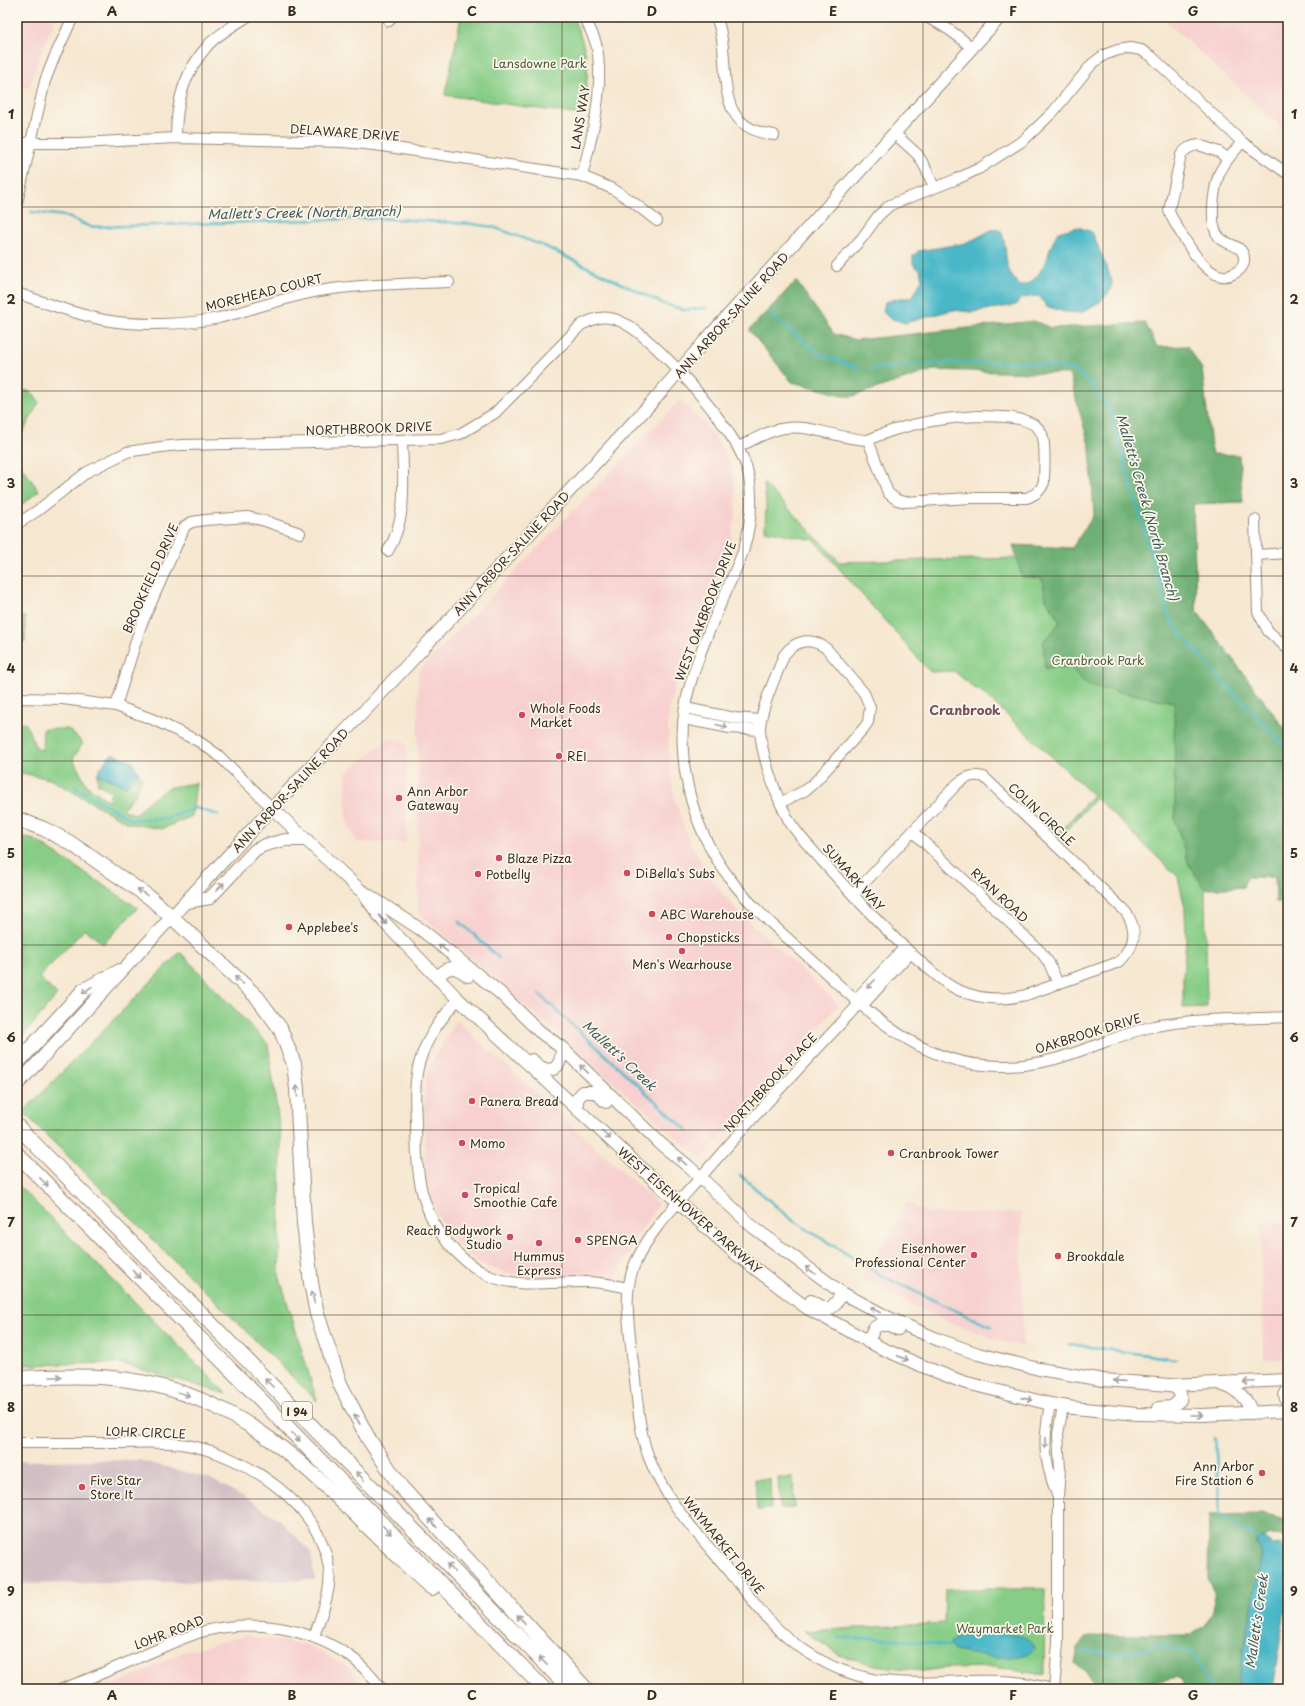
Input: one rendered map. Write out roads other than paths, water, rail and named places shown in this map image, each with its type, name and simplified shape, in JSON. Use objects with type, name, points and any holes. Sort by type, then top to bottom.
[{"type":"highway","points":[[17,820],[44,829],[69,842],[149,897],[257,997],[280,1028],[294,1064],[297,1089],[304,1223],[311,1283],[317,1314],[340,1384],[353,1412],[372,1445],[401,1487],[586,1689]]},
{"type":"highway","points":[[17,1063],[84,990],[120,971]]},
{"type":"highway","name":"I 94","points":[[17,1126],[570,1689]]},
{"type":"highway","name":"I 94","points":[[17,1154],[544,1689]]},
{"type":"highway","points":[[17,1378],[86,1377],[133,1381],[158,1386],[185,1394],[232,1414],[254,1427],[288,1452],[313,1474],[427,1584],[473,1618]]},
{"type":"main road","name":"ANN ARBOR-SALINE ROAD","points":[[19,1083],[120,971],[372,703],[679,372],[1000,17]]},
{"type":"main road","name":"WEST EISENHOWER PARKWAY","points":[[272,808],[359,889],[384,922],[437,978],[475,1015],[736,1254],[806,1308],[868,1342],[927,1368],[963,1382],[1050,1404],[1069,1408],[1137,1414],[1202,1415],[1288,1411]]},
{"type":"main road","points":[[186,902],[210,898],[255,850],[272,843],[285,840],[307,840]]},
{"type":"main road","name":"WEST EISENHOWER PARKWAY","points":[[359,889],[423,931],[499,992],[539,1031],[562,1048],[662,1145],[700,1177],[753,1227],[842,1293],[891,1319],[939,1340],[978,1354],[1038,1369],[1103,1380],[1170,1384],[1288,1380]]},
{"type":"main road","points":[[437,978],[446,970],[452,968],[459,969],[528,1028],[539,1031]]},
{"type":"main road","points":[[475,1015],[486,1018],[536,1064],[543,1068],[550,1070],[558,1067],[561,1060],[562,1048]]},
{"type":"main road","points":[[577,1109],[577,1099],[579,1095],[588,1091],[596,1092],[646,1138],[662,1145]]},
{"type":"main road","points":[[736,1254],[752,1260],[814,1304],[824,1308],[831,1308],[842,1293]]},
{"type":"main road","points":[[868,1342],[877,1326],[884,1324],[952,1352],[978,1354]]},
{"type":"main road","points":[[1217,1383],[1237,1391],[1249,1405],[1252,1413]]},
{"type":"main road","points":[[1069,1408],[1092,1403],[1140,1407],[1172,1407],[1176,1405],[1181,1396],[1177,1388],[1170,1384]]},
{"type":"main road","points":[[1288,1390],[1285,1395],[1288,1406]]},
{"type":"street","points":[[17,203],[46,81],[54,58],[73,17]]},
{"type":"street","points":[[176,138],[176,119],[180,96],[190,67],[210,43],[246,17]]},
{"type":"street","name":"LANS WAY","points":[[582,176],[592,138],[599,88],[598,53],[592,32],[584,17]]},
{"type":"street","points":[[716,17],[724,48],[726,88],[732,111],[744,125],[761,134],[774,135]]},
{"type":"street","points":[[926,17],[942,24],[972,48]]},
{"type":"street","points":[[837,266],[862,238],[878,216],[890,205],[980,168],[1018,144],[1044,121],[1092,64],[1104,56],[1118,50],[1135,49],[1151,56],[1242,142],[1288,174]]},
{"type":"street","points":[[895,134],[918,155],[934,187]]},
{"type":"street","name":"DELAWARE DRIVE","points":[[17,143],[31,144],[176,138],[343,142],[368,144],[582,176],[613,188],[656,221]]},
{"type":"street","points":[[1228,159],[1219,152],[1200,145],[1192,146],[1185,150],[1181,155],[1169,210],[1203,265],[1226,277],[1237,272],[1242,267],[1244,260],[1242,251],[1237,246],[1222,241],[1214,228],[1212,220],[1216,184],[1219,173],[1242,142]]},
{"type":"street","name":"MOREHEAD COURT","points":[[17,293],[48,304],[104,320],[144,324],[185,322],[217,318],[316,292],[338,288],[449,282]]},
{"type":"street","name":"NORTHBROOK DRIVE","points":[[17,524],[37,511],[87,472],[127,452],[156,447],[183,445],[441,439],[460,434],[496,413],[569,336],[581,325],[595,318],[611,318],[628,324],[664,355],[679,372]]},
{"type":"street","name":"WEST OAKBROOK DRIVE","points":[[679,372],[714,413],[738,447],[749,476],[751,513],[748,533],[740,559],[698,659],[689,687],[685,708],[683,738],[685,772],[693,805],[700,824],[718,860],[730,879],[758,910]]},
{"type":"street","points":[[738,447],[764,434],[781,428],[809,429],[851,439],[868,440],[881,434],[929,421],[978,416],[1013,418],[1031,422],[1038,428],[1043,437],[1044,482],[1042,489],[1035,495],[1028,498],[970,498],[905,502],[897,500],[888,493],[885,488],[868,440]]},
{"type":"street","points":[[388,551],[400,525],[403,501],[402,441]]},
{"type":"street","name":"BROOKFIELD DRIVE","points":[[116,706],[140,628],[185,526],[192,522],[205,520],[248,517],[300,533]]},
{"type":"street","points":[[1255,520],[1258,612],[1268,631],[1288,649]]},
{"type":"street","points":[[1256,555],[1288,553]]},
{"type":"street","name":"SUMARK WAY","points":[[780,803],[804,791],[821,777],[864,728],[870,716],[870,707],[864,693],[827,649],[821,644],[805,641],[796,643],[790,647],[784,655],[761,720],[760,730],[771,778],[780,803],[794,828],[873,918],[943,981],[956,989],[984,998],[1012,998],[1058,984]]},
{"type":"street","points":[[17,698],[63,699],[116,706],[152,719],[198,741],[218,756],[272,808]]},
{"type":"street","points":[[685,708],[735,718],[761,720]]},
{"type":"street","points":[[684,719],[730,728],[760,730]]},
{"type":"street","name":"COLIN CIRCLE","points":[[853,895],[957,784],[972,775],[984,777],[1126,911],[1131,919],[1134,933],[1127,955],[1119,962],[1058,984]]},
{"type":"street","name":"RYAN ROAD","points":[[913,832],[1041,952],[1050,963],[1058,984]]},
{"type":"street","name":"OAKBROOK DRIVE","points":[[758,910],[859,1004],[890,1029],[921,1048],[944,1057],[966,1062],[998,1066],[1023,1065],[1061,1058],[1156,1026],[1206,1021],[1288,1017]]},
{"type":"street","name":"NORTHBROOK PLACE","points":[[678,1202],[908,950]]},
{"type":"street","points":[[458,999],[428,1039],[419,1063],[416,1082],[418,1178],[428,1212],[438,1230],[446,1241],[466,1261],[486,1274],[494,1277],[521,1283],[537,1284],[600,1282],[628,1288]]},
{"type":"street","name":"WAYMARKET DRIVE","points":[[678,1202],[641,1252],[633,1269],[628,1288],[628,1320],[643,1435],[648,1455],[668,1497],[702,1542],[753,1602],[793,1643],[822,1661],[841,1670],[865,1678],[882,1681],[920,1684],[999,1680],[1019,1682],[1053,1689]]},
{"type":"street","points":[[1050,1404],[1044,1444],[1048,1470],[1058,1497]]},
{"type":"street","points":[[1053,1689],[1058,1643],[1058,1497],[1060,1475],[1058,1434],[1069,1408]]},
{"type":"street","name":"LOHR CIRCLE","points":[[17,1443],[171,1444],[212,1452],[235,1460],[272,1483],[295,1504],[317,1531],[326,1554],[329,1570],[326,1600],[314,1636]]},
{"type":"street","name":"LOHR ROAD","points":[[62,1689],[188,1636],[227,1626],[248,1625],[268,1627],[314,1636],[350,1656],[382,1689]]},
{"type":"water","points":[[1078,227],[1092,232],[1112,280],[1111,290],[1101,301],[1081,313],[1064,312],[1046,306],[1039,296],[1021,298],[1016,305],[972,312],[952,310],[905,323],[889,318],[883,312],[885,302],[899,298],[912,298],[922,279],[920,270],[913,264],[913,256],[918,251],[967,243],[993,229],[1001,231],[1004,239],[1010,272],[1020,286],[1028,283],[1040,272],[1058,232]]},
{"type":"water","points":[[113,754],[132,761],[138,772],[126,786],[97,774],[108,757]]},
{"type":"water","points":[[1263,1538],[1274,1546],[1281,1544],[1288,1551],[1288,1603],[1286,1604],[1272,1689],[1237,1689],[1262,1553],[1257,1541]]},
{"type":"water","points":[[982,1631],[1021,1636],[1032,1642],[1034,1649],[1028,1654],[1019,1656],[996,1657],[954,1651],[950,1645],[952,1640]]},
{"type":"waterway","name":"Mallett's Creek (North Branch)","points":[[31,212],[65,216],[91,227],[379,218],[472,224],[493,227],[544,246],[664,304],[685,310],[706,308]]},
{"type":"waterway","name":"Mallett's Creek (North Branch)","points":[[771,315],[820,354],[858,368]]},
{"type":"waterway","name":"Mallett's Creek (North Branch)","points":[[871,369],[937,363],[1021,362],[1074,369],[1092,385],[1110,411],[1170,620],[1212,670],[1288,749]]},
{"type":"waterway","name":"Mallett's Creek","points":[[75,787],[130,819],[165,819],[196,808],[218,815]]},
{"type":"waterway","name":"Mallett's Creek","points":[[459,921],[499,958]]},
{"type":"waterway","name":"Mallett's Creek","points":[[539,994],[688,1131]]},
{"type":"waterway","name":"Mallett's Creek","points":[[740,1175],[792,1220],[884,1277],[991,1327]]},
{"type":"waterway","name":"Mallett's Creek","points":[[1069,1344],[1176,1359]]},
{"type":"waterway","name":"Mallett's Creek","points":[[1215,1438],[1220,1515],[1260,1541]]},
{"type":"waterway","points":[[839,1638],[897,1639],[954,1646]]},
{"type":"waterway","points":[[1085,1651],[1122,1654],[1158,1646],[1191,1652],[1211,1689]]},
{"type":"place","name":"Whole Foods Market","points":[[522,715]]},
{"type":"place","name":"REI","points":[[559,756]]},
{"type":"place","name":"Ann Arbor Gateway","points":[[399,798]]},
{"type":"place","name":"Blaze Pizza","points":[[499,858]]},
{"type":"place","name":"DiBella's Subs","points":[[627,873]]},
{"type":"place","name":"Potbelly","points":[[478,874]]},
{"type":"place","name":"ABC Warehouse","points":[[652,914]]},
{"type":"place","name":"Applebee's","points":[[289,927]]},
{"type":"place","name":"Chopsticks","points":[[669,937]]},
{"type":"place","name":"Men's Wearhouse","points":[[682,951]]},
{"type":"place","name":"Panera Bread","points":[[472,1101]]},
{"type":"place","name":"Momo","points":[[462,1143]]},
{"type":"place","name":"Cranbrook Tower","points":[[891,1153]]},
{"type":"place","name":"Tropical Smoothie Cafe","points":[[465,1195]]},
{"type":"place","name":"Reach Bodywork Studio","points":[[510,1237]]},
{"type":"place","name":"SPENGA","points":[[578,1240]]},
{"type":"place","name":"Hummus Express","points":[[539,1243]]},
{"type":"place","name":"Eisenhower Professional Center","points":[[974,1255]]},
{"type":"place","name":"Brookdale","points":[[1058,1256]]},
{"type":"place","name":"Ann Arbor Fire Station 6","points":[[1262,1473]]},
{"type":"place","name":"Five Star Store It","points":[[82,1487]]},
{"type":"district","name":"Cranbrook","points":[[965,709]]},
{"type":"park label","name":"Lansdowne Park","points":[[540,63]]},
{"type":"park label","name":"Cranbrook Park","points":[[1098,660]]},
{"type":"park label","name":"Waymarket Park","points":[[1005,1628]]}]
